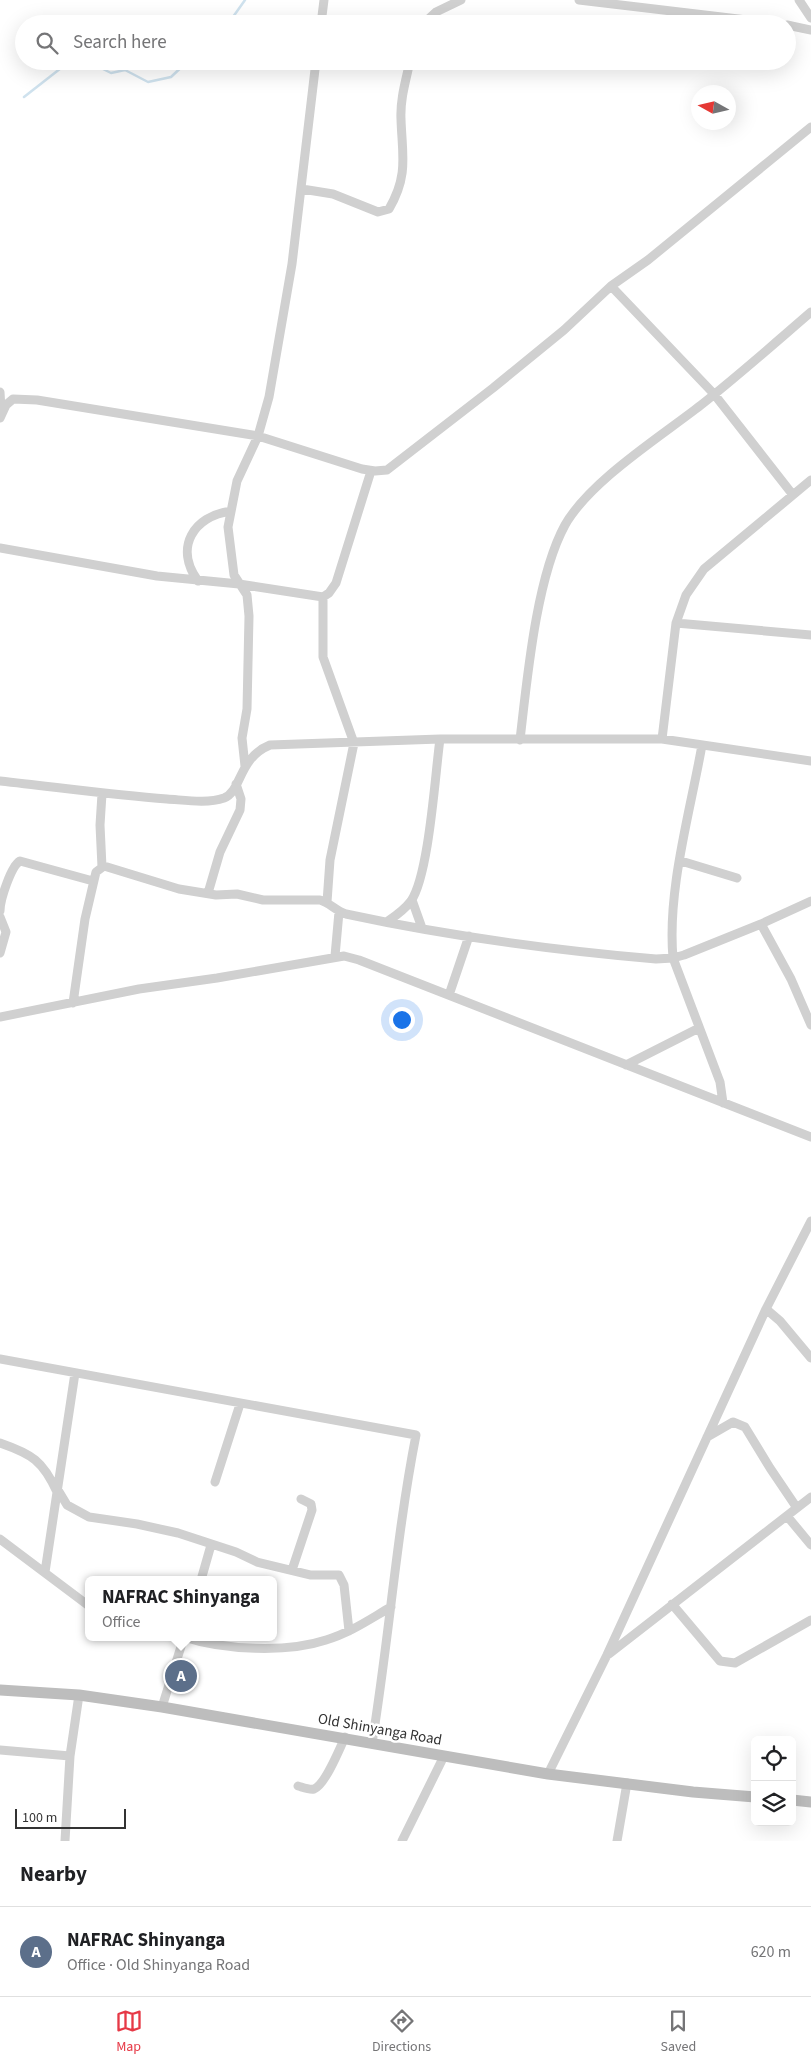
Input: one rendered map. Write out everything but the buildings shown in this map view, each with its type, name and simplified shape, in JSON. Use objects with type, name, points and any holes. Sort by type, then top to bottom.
[{"type":"main road","name":"Old Shinyanga Road","points":[[0,1690],[79,1695],[162,1707],[548,1774],[693,1792],[751,1797]]},
{"type":"main road","points":[[796,1800],[811,1802]]},
{"type":"street","points":[[322,15],[324,0]]},
{"type":"street","points":[[433,15],[461,0]]},
{"type":"street","points":[[580,0],[622,7],[696,15]]},
{"type":"street","points":[[799,0],[809,14]]},
{"type":"street","points":[[796,27],[811,30]]},
{"type":"street","points":[[245,766],[242,738],[247,714],[249,616],[246,595],[234,575],[228,529],[237,480],[258,436],[269,396],[290,280],[315,70]]},
{"type":"street","points":[[302,189],[333,194],[378,212],[389,209],[396,193],[404,164],[400,119],[408,70]]},
{"type":"street","points":[[1,412],[10,400],[24,398],[258,436],[370,471],[379,471],[394,466],[564,330],[611,286],[648,260],[811,127]]},
{"type":"street","points":[[611,286],[714,394],[793,495]]},
{"type":"street","points":[[520,740],[543,591],[554,551],[575,511],[605,480],[714,394],[811,312]]},
{"type":"street","points":[[0,392],[1,412]]},
{"type":"street","points":[[0,548],[157,576],[239,584],[323,597],[330,593],[336,583],[370,471]]},
{"type":"street","points":[[662,739],[676,623],[686,595],[704,570],[811,480]]},
{"type":"street","points":[[198,581],[188,564],[190,538],[207,518],[231,511]]},
{"type":"street","points":[[323,597],[323,658],[354,743],[330,860],[327,902]]},
{"type":"street","points":[[676,623],[811,635]]},
{"type":"street","points":[[388,921],[412,900],[420,879],[427,843],[440,739]]},
{"type":"street","points":[[0,781],[102,794],[180,799],[216,799],[228,796],[254,754],[270,746],[440,739],[662,739],[811,761]]},
{"type":"street","points":[[702,745],[681,861],[674,912],[673,958],[720,1082],[723,1103]]},
{"type":"street","points":[[208,893],[220,852],[240,810],[241,799],[236,784]]},
{"type":"street","points":[[102,794],[100,826],[102,867]]},
{"type":"street","points":[[0,911],[3,889],[16,864],[22,860],[93,881]]},
{"type":"street","points":[[681,861],[737,878]]},
{"type":"street","points":[[73,1003],[93,881],[97,871],[102,867],[112,868],[136,878],[179,889],[208,893],[239,894],[263,900],[302,898],[327,902],[339,912],[469,936],[619,955],[673,958],[761,924],[811,901]]},
{"type":"street","points":[[412,900],[422,928]]},
{"type":"street","points":[[335,956],[339,912]]},
{"type":"street","points":[[0,917],[6,932],[0,953]]},
{"type":"street","points":[[761,924],[791,979],[811,1024]]},
{"type":"street","points":[[450,995],[469,936]]},
{"type":"street","points":[[0,1017],[139,989],[217,978],[335,956],[359,960],[811,1137]]},
{"type":"street","points":[[626,1065],[699,1028]]},
{"type":"street","points":[[548,1774],[607,1655],[766,1309],[811,1220]]},
{"type":"street","points":[[766,1309],[780,1321],[811,1358]]},
{"type":"street","points":[[0,1359],[240,1404],[416,1434],[398,1537],[391,1607],[372,1743]]},
{"type":"street","points":[[45,1572],[75,1373]]},
{"type":"street","points":[[215,1482],[240,1404]]},
{"type":"street","points":[[707,1437],[733,1422],[745,1427],[797,1508]]},
{"type":"street","points":[[0,1443],[35,1458],[46,1470],[67,1505],[89,1517],[152,1526],[236,1552],[257,1562],[316,1576],[340,1576],[344,1585],[349,1631]]},
{"type":"street","points":[[607,1655],[811,1497]]},
{"type":"street","points":[[292,1570],[312,1512],[311,1504],[301,1499]]},
{"type":"street","points":[[787,1516],[811,1545]]},
{"type":"street","points":[[0,1538],[85,1604]]},
{"type":"street","points":[[202,1576],[211,1545]]},
{"type":"street","points":[[672,1604],[720,1661],[730,1664],[735,1663],[811,1620]]},
{"type":"street","points":[[203,1641],[226,1646],[284,1647],[323,1641],[349,1631],[391,1607]]},
{"type":"street","points":[[162,1707],[183,1641]]},
{"type":"street","points":[[65,1841],[70,1756],[79,1695]]},
{"type":"street","points":[[298,1786],[310,1789],[317,1786],[330,1769],[345,1738]]},
{"type":"street","points":[[0,1750],[70,1756]]},
{"type":"street","points":[[402,1841],[444,1756]]},
{"type":"street","points":[[617,1841],[627,1783]]},
{"type":"waterway","points":[[234,15],[245,0]]},
{"type":"waterway","points":[[24,97],[58,70]]},
{"type":"waterway","points":[[105,70],[111,73],[125,70]]},
{"type":"waterway","points":[[125,70],[148,82],[171,77],[178,70]]},
{"type":"place","name":"NAFRAC Shinyanga","points":[[181,1676]]}]
